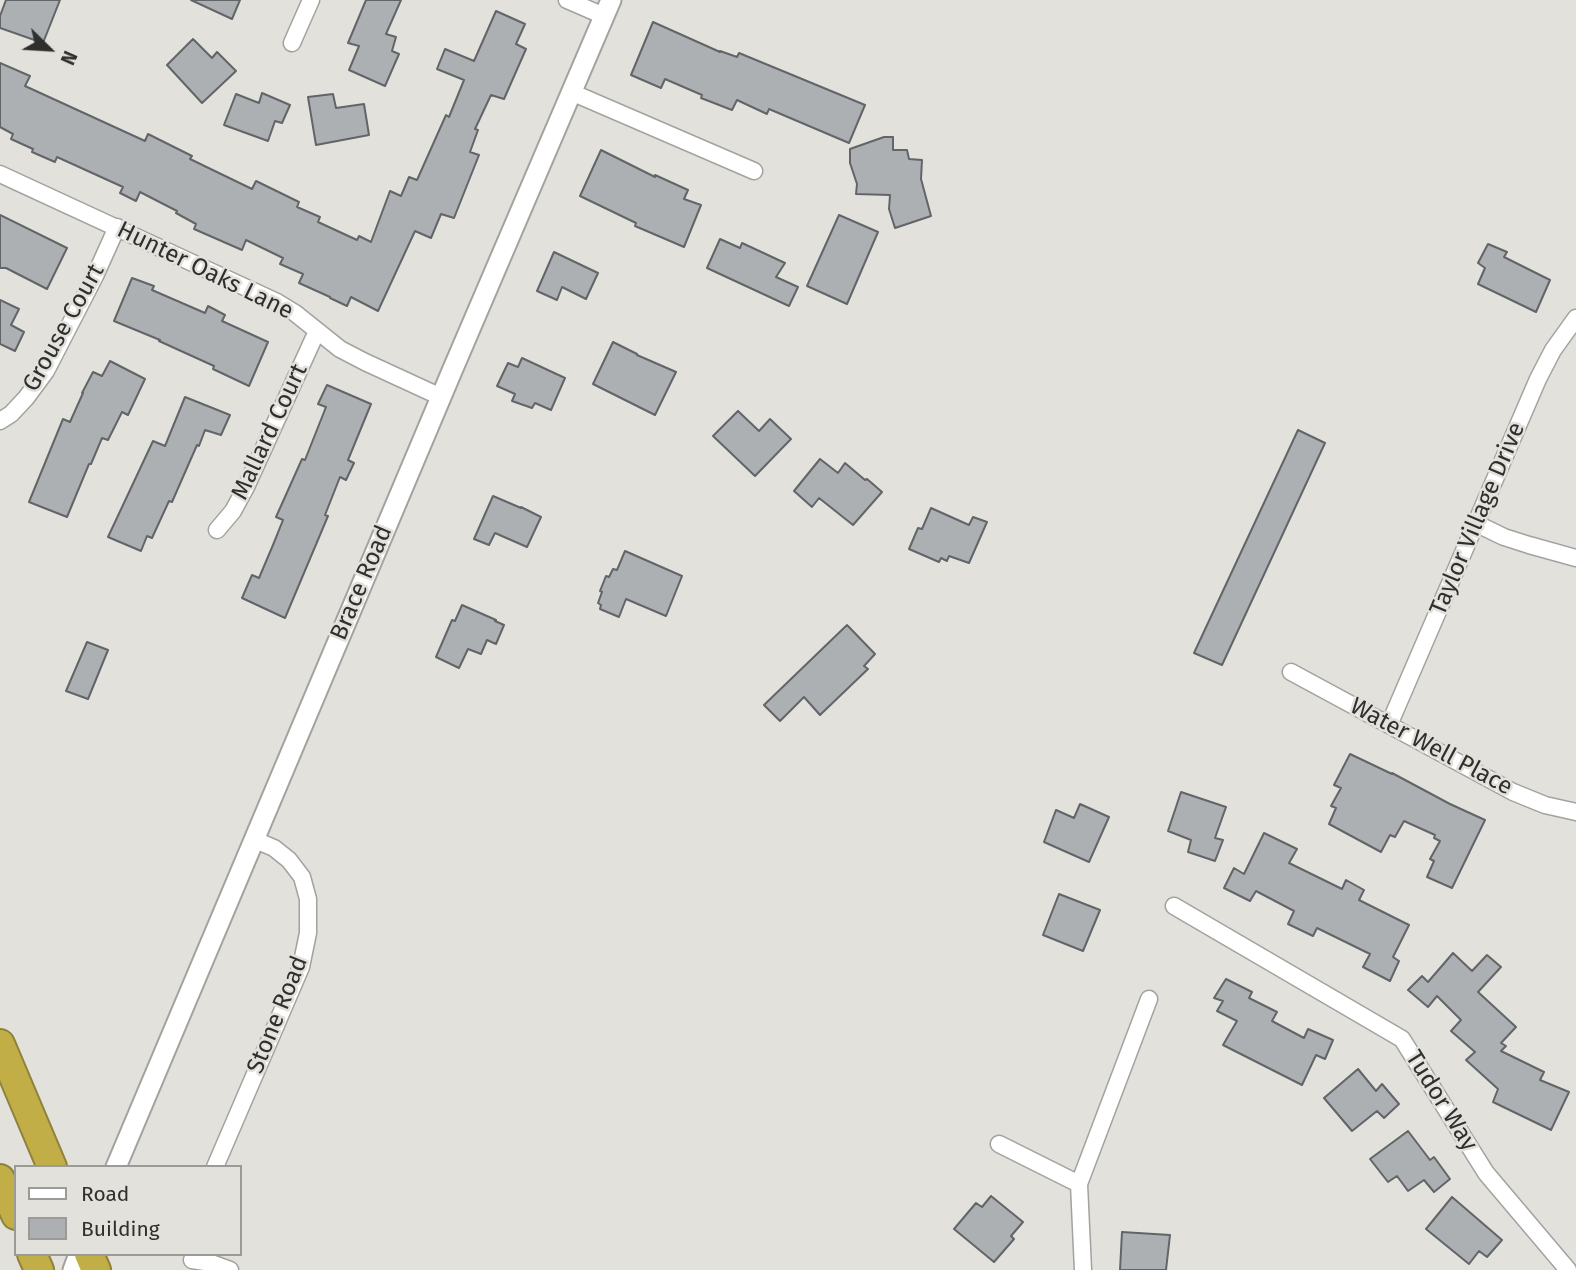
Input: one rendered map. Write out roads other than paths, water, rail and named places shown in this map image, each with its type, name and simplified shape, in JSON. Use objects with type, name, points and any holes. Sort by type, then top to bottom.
[{"type":"highway","points":[[0,1044],[51,1165]]},
{"type":"highway","points":[[0,1179],[14,1210]]},
{"type":"street","points":[[292,43],[311,0]]},
{"type":"street","points":[[567,0],[607,8]]},
{"type":"street","name":"Brace Road","points":[[120,1159],[607,8]]},
{"type":"street","points":[[571,92],[754,171]]},
{"type":"street","name":"Hunter Oaks Lane","points":[[0,174],[277,302],[340,349],[441,397]]},
{"type":"street","name":"Grouse Court","points":[[0,421],[26,398],[46,371],[117,227]]},
{"type":"street","name":"Taylor Village Drive","points":[[1390,724],[1538,379],[1552,350],[1576,318]]},
{"type":"street","name":"Mallard Court","points":[[217,530],[233,511],[246,487],[317,331]]},
{"type":"street","points":[[1477,524],[1504,537],[1576,558]]},
{"type":"street","name":"Water Well Place","points":[[1291,672],[1513,792],[1576,812]]},
{"type":"street","name":"Stone Road","points":[[216,1165],[301,967],[308,933],[308,899],[302,877],[289,860],[274,848],[254,840]]},
{"type":"street","name":"Tudor Way","points":[[1174,906],[1402,1039],[1486,1173],[1568,1270]]},
{"type":"street","points":[[1083,1270],[1079,1184],[1149,999]]},
{"type":"street","points":[[999,1144],[1079,1184]]},
{"type":"street","points":[[192,1261],[211,1263],[230,1270]]}]
